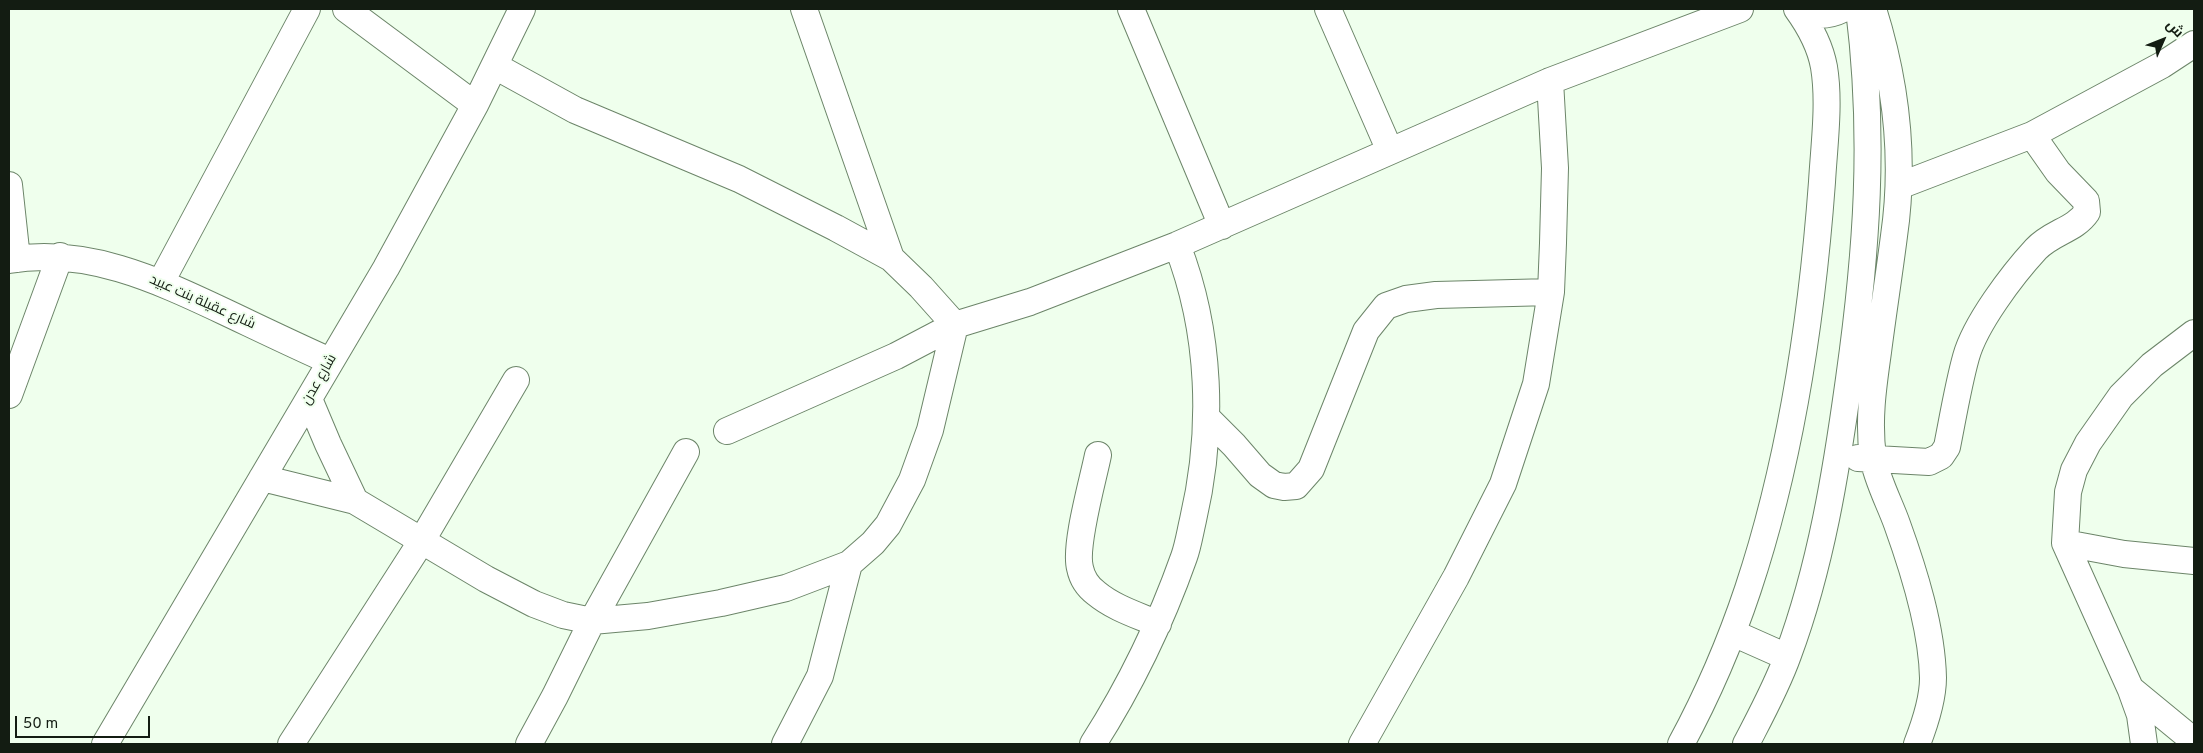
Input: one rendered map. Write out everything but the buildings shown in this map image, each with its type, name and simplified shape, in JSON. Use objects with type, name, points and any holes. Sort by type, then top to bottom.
[{"type":"street","points":[[161,282],[307,9]]},
{"type":"street","points":[[346,9],[475,105]]},
{"type":"street","name":"شارع عدن","points":[[105,744],[386,268],[475,105],[522,9]]},
{"type":"street","points":[[804,9],[891,258]]},
{"type":"street","points":[[1131,9],[1222,226]]},
{"type":"street","points":[[1328,9],[1390,151]]},
{"type":"street","points":[[728,432],[896,356],[955,325],[1030,302],[1177,245],[1550,81],[1740,9]]},
{"type":"street","points":[[1797,9],[1815,16],[1826,16],[1842,9]]},
{"type":"street","points":[[1681,744],[1733,633],[1762,543],[1793,411],[1813,276],[1824,154],[1826,81],[1822,56],[1815,39],[1797,9]]},
{"type":"street","points":[[1746,744],[1787,657],[1800,620],[1828,520],[1839,456],[1859,312],[1867,222],[1868,129],[1859,9]]},
{"type":"street","points":[[1873,9],[1888,61],[1894,92],[1899,186],[1871,401],[1870,429],[1873,460],[1898,525],[1914,577],[1929,641],[1933,680],[1924,727],[1917,744]]},
{"type":"street","points":[[1899,186],[2032,135],[2162,65],[2194,44]]},
{"type":"street","points":[[495,66],[575,110],[738,180],[836,228],[891,258],[921,287],[955,325]]},
{"type":"street","points":[[1362,744],[1456,577],[1503,484],[1536,384],[1551,292],[1554,168],[1550,81]]},
{"type":"street","points":[[1839,456],[1873,460],[1929,462],[1941,456],[1947,447],[1966,357],[1975,334],[1999,297],[2035,249],[2047,238],[2076,225],[2087,212],[2086,202],[2058,172],[2032,135]]},
{"type":"street","points":[[9,185],[13,259]]},
{"type":"street","points":[[1093,744],[1111,716],[1158,624],[1185,556],[1201,487],[1207,418],[1199,322],[1189,279],[1177,245]]},
{"type":"street","points":[[9,395],[60,256]]},
{"type":"street","name":"شارع عقيلة بنت عبيد","points":[[13,259],[60,256],[100,262],[161,282],[330,361]]},
{"type":"street","points":[[1207,418],[1234,444],[1260,475],[1274,485],[1284,487],[1296,486],[1311,469],[1366,331],[1386,306],[1406,299],[1436,295],[1551,292]]},
{"type":"street","points":[[262,478],[355,501],[486,579],[534,604],[564,615],[592,620],[648,616],[730,601],[786,588],[849,564],[873,543],[888,525],[912,480],[930,430],[955,325]]},
{"type":"street","points":[[2144,744],[2141,722],[2131,690],[2065,543],[2068,492],[2074,470],[2088,443],[2121,396],[2152,365],[2194,333]]},
{"type":"street","points":[[291,744],[421,542],[516,380]]},
{"type":"street","points":[[309,399],[355,501]]},
{"type":"street","points":[[529,744],[556,696],[592,620],[686,452]]},
{"type":"street","points":[[1098,455],[1080,542],[1079,567],[1085,581],[1095,593],[1115,606],[1158,624]]},
{"type":"street","points":[[2065,543],[2124,554],[2194,561]]},
{"type":"street","points":[[785,744],[820,676],[849,564]]},
{"type":"street","points":[[1733,633],[1787,657]]},
{"type":"street","points":[[2131,690],[2194,741]]}]
